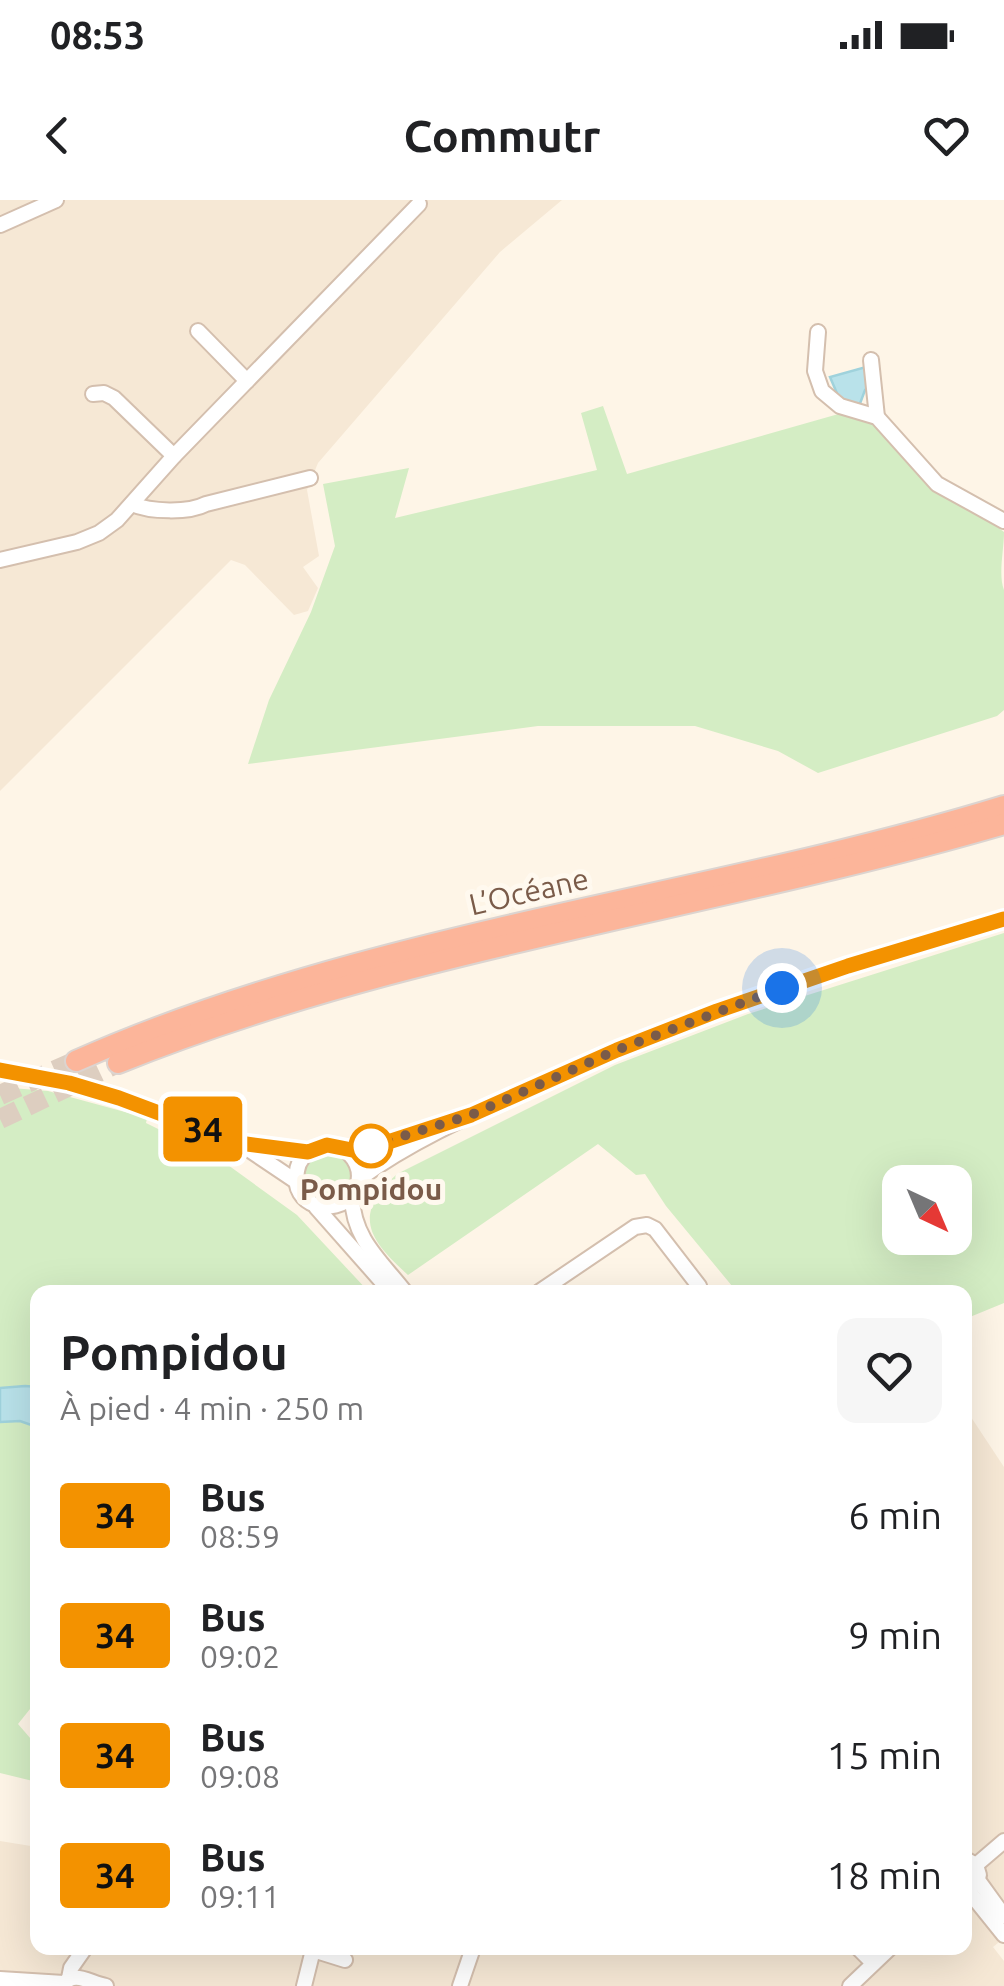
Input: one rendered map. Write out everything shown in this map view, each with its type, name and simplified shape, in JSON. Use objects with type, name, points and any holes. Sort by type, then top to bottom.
[{"type":"highway","name":"L’Océane","points":[[76,1061],[196,1013],[336,970],[821,856],[1004,806]]},
{"type":"highway","name":"L’Océane","points":[[118,1062],[236,1018],[352,982],[856,864],[1004,824]]},
{"type":"street","points":[[0,225],[56,200]]},
{"type":"street","points":[[0,560],[77,542],[100,532],[132,504],[420,204]]},
{"type":"street","points":[[198,331],[246,381]]},
{"type":"street","points":[[818,332],[815,371],[822,391],[840,406],[877,417],[937,484],[1004,521]]},
{"type":"street","points":[[871,360],[877,417]]},
{"type":"street","points":[[94,394],[114,398],[174,456]]},
{"type":"street","points":[[132,504],[144,510],[194,510],[310,478]]},
{"type":"street","points":[[359,1178],[471,1115],[617,1050],[848,966],[1004,919]]},
{"type":"street","points":[[0,1070],[69,1083],[119,1098],[239,1143],[308,1152],[327,1145],[344,1150],[382,1144],[471,1115]]},
{"type":"street","points":[[239,1143],[296,1182],[303,1196],[385,1285]]},
{"type":"street","points":[[344,1150],[356,1162],[359,1178],[352,1197],[355,1225],[364,1244],[399,1285]]},
{"type":"street","points":[[296,1182],[297,1170],[308,1152]]},
{"type":"street","points":[[316,1206],[337,1207],[352,1197]]},
{"type":"street","points":[[549,1285],[635,1227],[647,1224],[699,1285]]},
{"type":"street","points":[[972,1874],[1004,1841]]},
{"type":"street","points":[[972,1878],[1004,1916]]},
{"type":"street","points":[[972,1879],[1004,1935]]},
{"type":"street","points":[[76,1983],[83,1955]]},
{"type":"street","points":[[304,1986],[308,1955]]},
{"type":"street","points":[[329,1955],[345,1960]]},
{"type":"street","points":[[460,1986],[471,1955]]},
{"type":"street","points":[[865,1955],[874,1963]]},
{"type":"street","points":[[850,1986],[883,1955]]},
{"type":"street","points":[[0,1979],[106,1986]]},
{"type":"shaded area","points":[[0,200],[562,200],[500,252],[318,463],[307,490],[319,556],[303,567],[318,588],[308,611],[294,615],[245,565],[231,560],[0,791]]},
{"type":"shaded area","points":[[972,1419],[1004,1467],[1004,1938],[993,1947],[1004,1961],[1004,1986],[0,1986],[0,1841],[30,1846],[30,1955],[972,1955]]},
{"type":"green space","points":[[603,406],[627,474],[842,413],[877,417],[937,484],[1004,532],[1004,710],[997,716],[818,773],[778,751],[695,726],[538,726],[248,764],[269,700],[311,612],[335,546],[323,484],[409,468],[395,518],[597,470],[581,413]]},
{"type":"green space","points":[[1004,933],[1004,1303],[972,1316],[972,1285],[731,1285],[666,1206],[645,1174],[636,1175],[598,1144],[408,1275],[383,1250],[371,1226],[374,1202],[397,1174],[615,1065],[748,1014]]},
{"type":"green space","points":[[0,1087],[48,1091],[147,1118],[146,1123],[221,1160],[297,1215],[362,1285],[30,1285],[30,1709],[18,1724],[30,1738],[30,1780],[0,1773]]},
{"type":"green space","points":[[327,1153],[344,1160],[351,1177],[344,1194],[327,1201],[310,1194],[303,1177],[310,1160]]},
{"type":"water","points":[[866,367],[871,385],[858,409],[839,398],[830,377]]},
{"type":"water","points":[[30,1386],[30,1425],[0,1422],[0,1388]]},
{"type":"tunnel","points":[[0,1095],[76,1061]]},
{"type":"tunnel","points":[[0,1119],[118,1063]]},
{"type":"bus line","name":"34","points":[[0,1070],[69,1083],[119,1098],[239,1143],[308,1152],[327,1145],[352,1150],[471,1115],[617,1050],[717,1011],[1004,919]]},
{"type":"place","name":"Pompidou","points":[[371,1146]]},
{"type":"route","points":[[371,1146],[471,1115],[617,1050],[782,988]]}]
